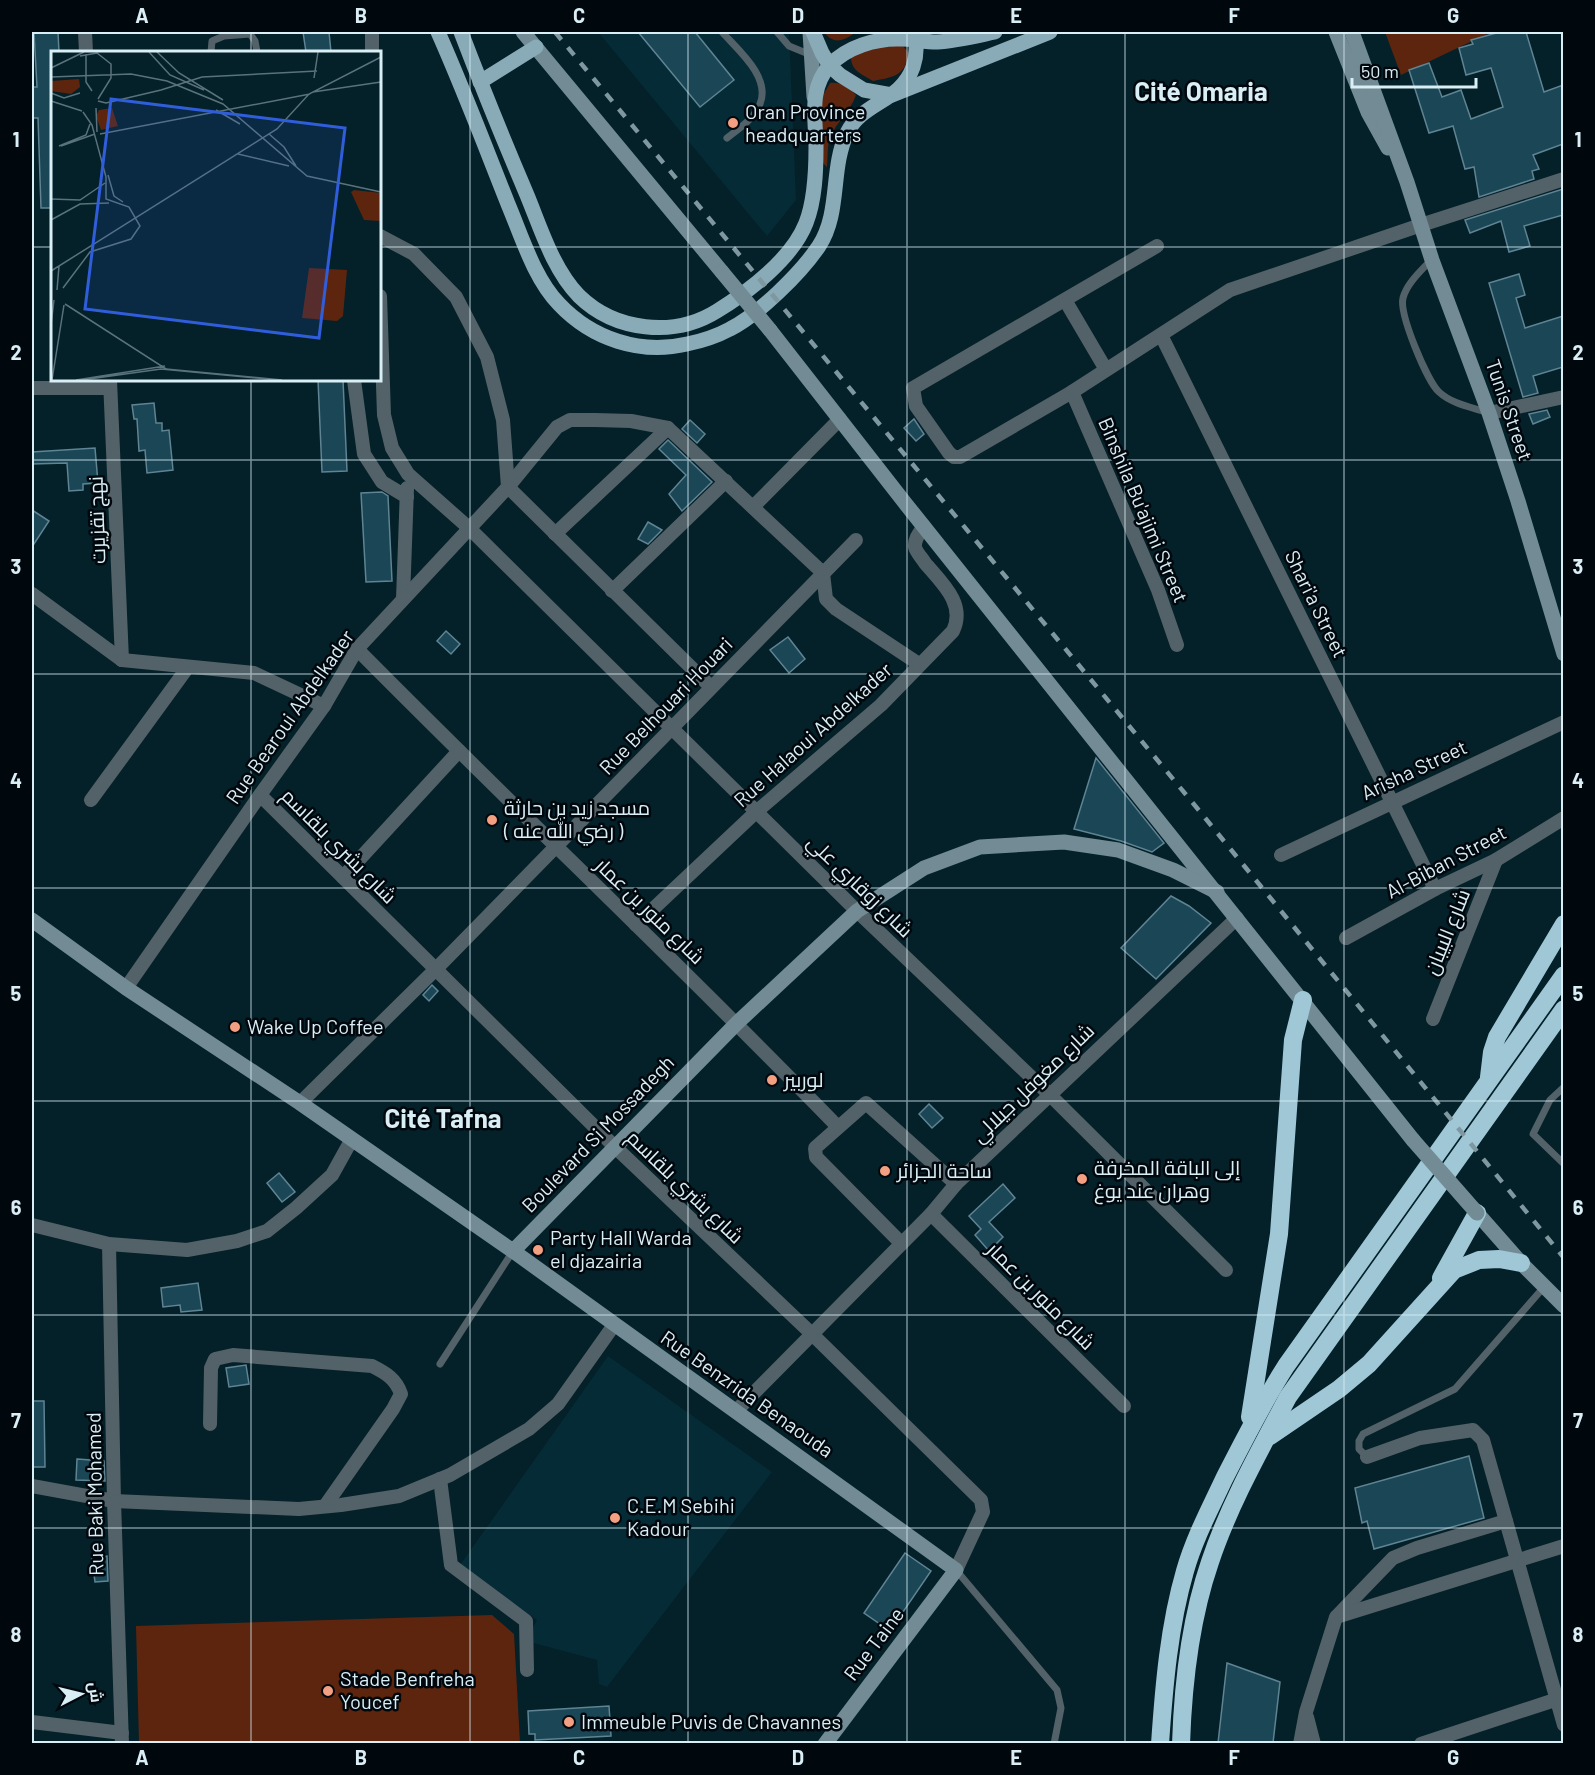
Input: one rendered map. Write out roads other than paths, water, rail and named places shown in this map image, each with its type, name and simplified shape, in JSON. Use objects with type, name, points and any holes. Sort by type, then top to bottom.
[{"type":"highway","points":[[1488,1080],[1492,1052],[1497,1037],[1563,924]]},
{"type":"highway","points":[[1160,1743],[1162,1706],[1175,1612],[1185,1571],[1198,1534],[1248,1432],[1286,1366],[1563,975]]},
{"type":"highway","points":[[1248,1432],[1279,1234],[1293,1040],[1303,1000]]},
{"type":"highway","points":[[1180,1743],[1188,1657],[1209,1564],[1224,1525],[1266,1438],[1288,1397],[1563,1009]]},
{"type":"highway","points":[[1432,1293],[1477,1213]]},
{"type":"highway","points":[[1266,1438],[1339,1389],[1369,1364],[1454,1270],[1479,1260],[1499,1259],[1521,1263]]},
{"type":"main road","points":[[438,32],[524,244],[548,290],[558,304],[588,327],[619,342],[655,348],[674,347],[717,336],[747,319],[788,282],[819,246],[833,209],[839,157],[849,130],[871,108],[901,88],[909,77],[914,64],[915,36]]},
{"type":"main road","points":[[461,32],[546,241],[566,279],[579,296],[619,321],[668,328],[689,324],[727,305],[771,270],[801,235],[807,222],[813,194],[816,145],[811,32]]},
{"type":"main road","points":[[523,32],[770,330],[1413,1140],[1521,1263],[1563,1306]]},
{"type":"main road","points":[[811,32],[830,66],[851,83],[864,90],[892,95],[1050,32]]},
{"type":"main road","points":[[814,101],[821,80],[830,66],[842,56],[870,42],[915,36],[938,42],[967,34],[995,32]]},
{"type":"main road","points":[[1336,32],[1368,112],[1407,182]]},
{"type":"main road","points":[[1352,32],[1407,182]]},
{"type":"main road","points":[[480,82],[536,47]]},
{"type":"main road","name":"Tunis Street","points":[[1407,182],[1432,260],[1489,413],[1518,501],[1563,654]]},
{"type":"main road","name":"Boulevard Si Mossadegh","points":[[513,1251],[737,1023],[857,911],[924,868],[980,847],[1064,842],[1118,850],[1173,870],[1217,892]]},
{"type":"main road","points":[[32,920],[126,988],[300,1103],[513,1251]]},
{"type":"main road","name":"Rue Benzrida Benaouda","points":[[513,1251],[956,1570]]},
{"type":"main road","name":"Rue Taine","points":[[825,1743],[956,1570]]},
{"type":"street","points":[[85,32],[86,51]]},
{"type":"street","points":[[372,32],[372,51]]},
{"type":"street","points":[[1157,246],[913,388],[916,406],[949,453],[954,457],[960,456],[1072,392],[1105,368],[1230,290],[1563,179]]},
{"type":"street","points":[[381,237],[414,254],[456,297],[487,357],[503,420],[508,487],[711,687]]},
{"type":"street","points":[[1065,300],[1105,368]]},
{"type":"street","name":"شارع زوقاري علي","points":[[381,326],[384,415],[392,448],[408,474],[469,528],[857,911],[1050,1095],[1226,1270]]},
{"type":"street","name":"Shari'a Street","points":[[1161,335],[1435,889]]},
{"type":"street","points":[[354,381],[364,454],[382,482],[407,497]]},
{"type":"street","points":[[32,388],[110,384]]},
{"type":"street","name":"نهج تقزيرت","points":[[110,384],[122,660]]},
{"type":"street","name":"Binshila Bu'ajimi Street","points":[[1072,392],[1158,590],[1177,645]]},
{"type":"street","points":[[1489,413],[1563,397]]},
{"type":"street","points":[[753,507],[840,419]]},
{"type":"street","name":"Rue Bearoui Abdelkader","points":[[126,988],[324,706],[357,649],[508,487],[557,427],[570,420],[631,421],[668,428]]},
{"type":"street","points":[[555,534],[668,428],[823,573],[826,599],[836,609],[919,664]]},
{"type":"street","points":[[403,599],[408,474]]},
{"type":"street","points":[[612,591],[726,481]]},
{"type":"street","name":"Rue Halaoui Abdelkader","points":[[636,925],[756,812],[881,705],[953,631],[958,620],[957,608],[949,592],[915,547],[917,536],[924,526]]},
{"type":"street","name":"Rue Belhouari Houari","points":[[300,1103],[435,970],[856,540]]},
{"type":"street","points":[[32,594],[122,660],[254,674],[324,706]]},
{"type":"street","name":"شارع منور بن عمار","points":[[357,649],[737,1023],[838,1127]]},
{"type":"street","points":[[92,800],[188,667]]},
{"type":"street","name":"Arisha Street","points":[[1281,855],[1563,722]]},
{"type":"street","points":[[343,878],[459,751]]},
{"type":"street","name":"شارع بشري بلقاسم","points":[[260,795],[614,1146],[813,1335],[981,1500],[983,1512],[956,1570]]},
{"type":"street","name":"Al-Biban Street","points":[[1346,938],[1435,889],[1496,860],[1563,818]]},
{"type":"street","name":"شارع البيبان","points":[[1433,1019],[1496,860]]},
{"type":"street","name":"شارع مغوفل جيلالي","points":[[736,1411],[931,1214],[956,1184],[1179,970],[1237,918]]},
{"type":"street","points":[[901,1242],[816,1157],[815,1148],[863,1104],[870,1104],[956,1184]]},
{"type":"street","points":[[32,1225],[109,1244],[187,1250],[237,1241],[267,1231],[296,1208],[332,1174],[352,1139]]},
{"type":"street","name":"شارع منور بن عمار","points":[[931,1214],[1124,1406]]},
{"type":"street","name":"Rue Baki Mohamed","points":[[109,1244],[122,1738]]},
{"type":"street","points":[[32,1486],[114,1501],[299,1509],[399,1496],[440,1479],[529,1429],[558,1404],[614,1325]]},
{"type":"street","points":[[210,1424],[211,1368],[215,1359],[223,1356],[372,1366],[388,1375],[397,1384],[400,1394],[397,1402],[325,1506]]},
{"type":"street","points":[[1367,1457],[1420,1437],[1473,1430],[1483,1440],[1516,1560],[1560,1698],[1563,1725]]},
{"type":"street","points":[[440,1479],[451,1565],[526,1621],[527,1670]]},
{"type":"street","points":[[1300,1743],[1306,1712],[1336,1617],[1393,1558],[1417,1548],[1506,1521]]},
{"type":"street","points":[[1336,1617],[1563,1546]]},
{"type":"street","points":[[1421,1743],[1560,1698]]},
{"type":"street","points":[[1306,1712],[1314,1743]]},
{"type":"street","points":[[32,1722],[122,1738]]},
{"type":"lane","points":[[722,32],[753,68],[761,84],[760,104],[748,121],[726,138]]},
{"type":"lane","points":[[777,32],[789,46],[812,55]]},
{"type":"lane","points":[[211,51],[212,41],[224,36],[250,34],[255,41],[257,51]]},
{"type":"lane","points":[[1432,260],[1407,288],[1403,300],[1404,313],[1425,373],[1431,384],[1451,401],[1489,413]]},
{"type":"lane","points":[[1563,1087],[1550,1100],[1533,1134],[1563,1164]]},
{"type":"lane","points":[[440,1364],[513,1251]]},
{"type":"lane","points":[[1367,1457],[1359,1449],[1359,1441],[1363,1434],[1455,1389],[1544,1287]]},
{"type":"lane","points":[[956,1570],[1057,1690],[1061,1708],[1054,1743]]},
{"type":"railway","points":[[555,32],[1197,808],[1564,1258]]},
{"type":"place","name":"Oran Province headquarters","points":[[733,123]]},
{"type":"place","name":"مسجد زيد بن حارثة ( رضي الله عنه )","points":[[492,820]]},
{"type":"place","name":"Wake Up Coffee","points":[[235,1027]]},
{"type":"place","name":"لوربير","points":[[772,1080]]},
{"type":"place","name":"ساحة الجزائر","points":[[885,1171]]},
{"type":"place","name":"إلى الباقة المخرفة وهران عند يوغ","points":[[1082,1179]]},
{"type":"place","name":"Party Hall Warda el djazairia","points":[[538,1250]]},
{"type":"place","name":"C.E.M Sebihi Kadour","points":[[615,1518]]},
{"type":"place","name":"Stade Benfreha Youcef","points":[[328,1691]]},
{"type":"place","name":"Immeuble Puvis de Chavannes","points":[[569,1722]]},
{"type":"district","name":"Cité Omaria","points":[[1201,92]]},
{"type":"district","name":"Cité Tafna","points":[[443,1119]]}]
